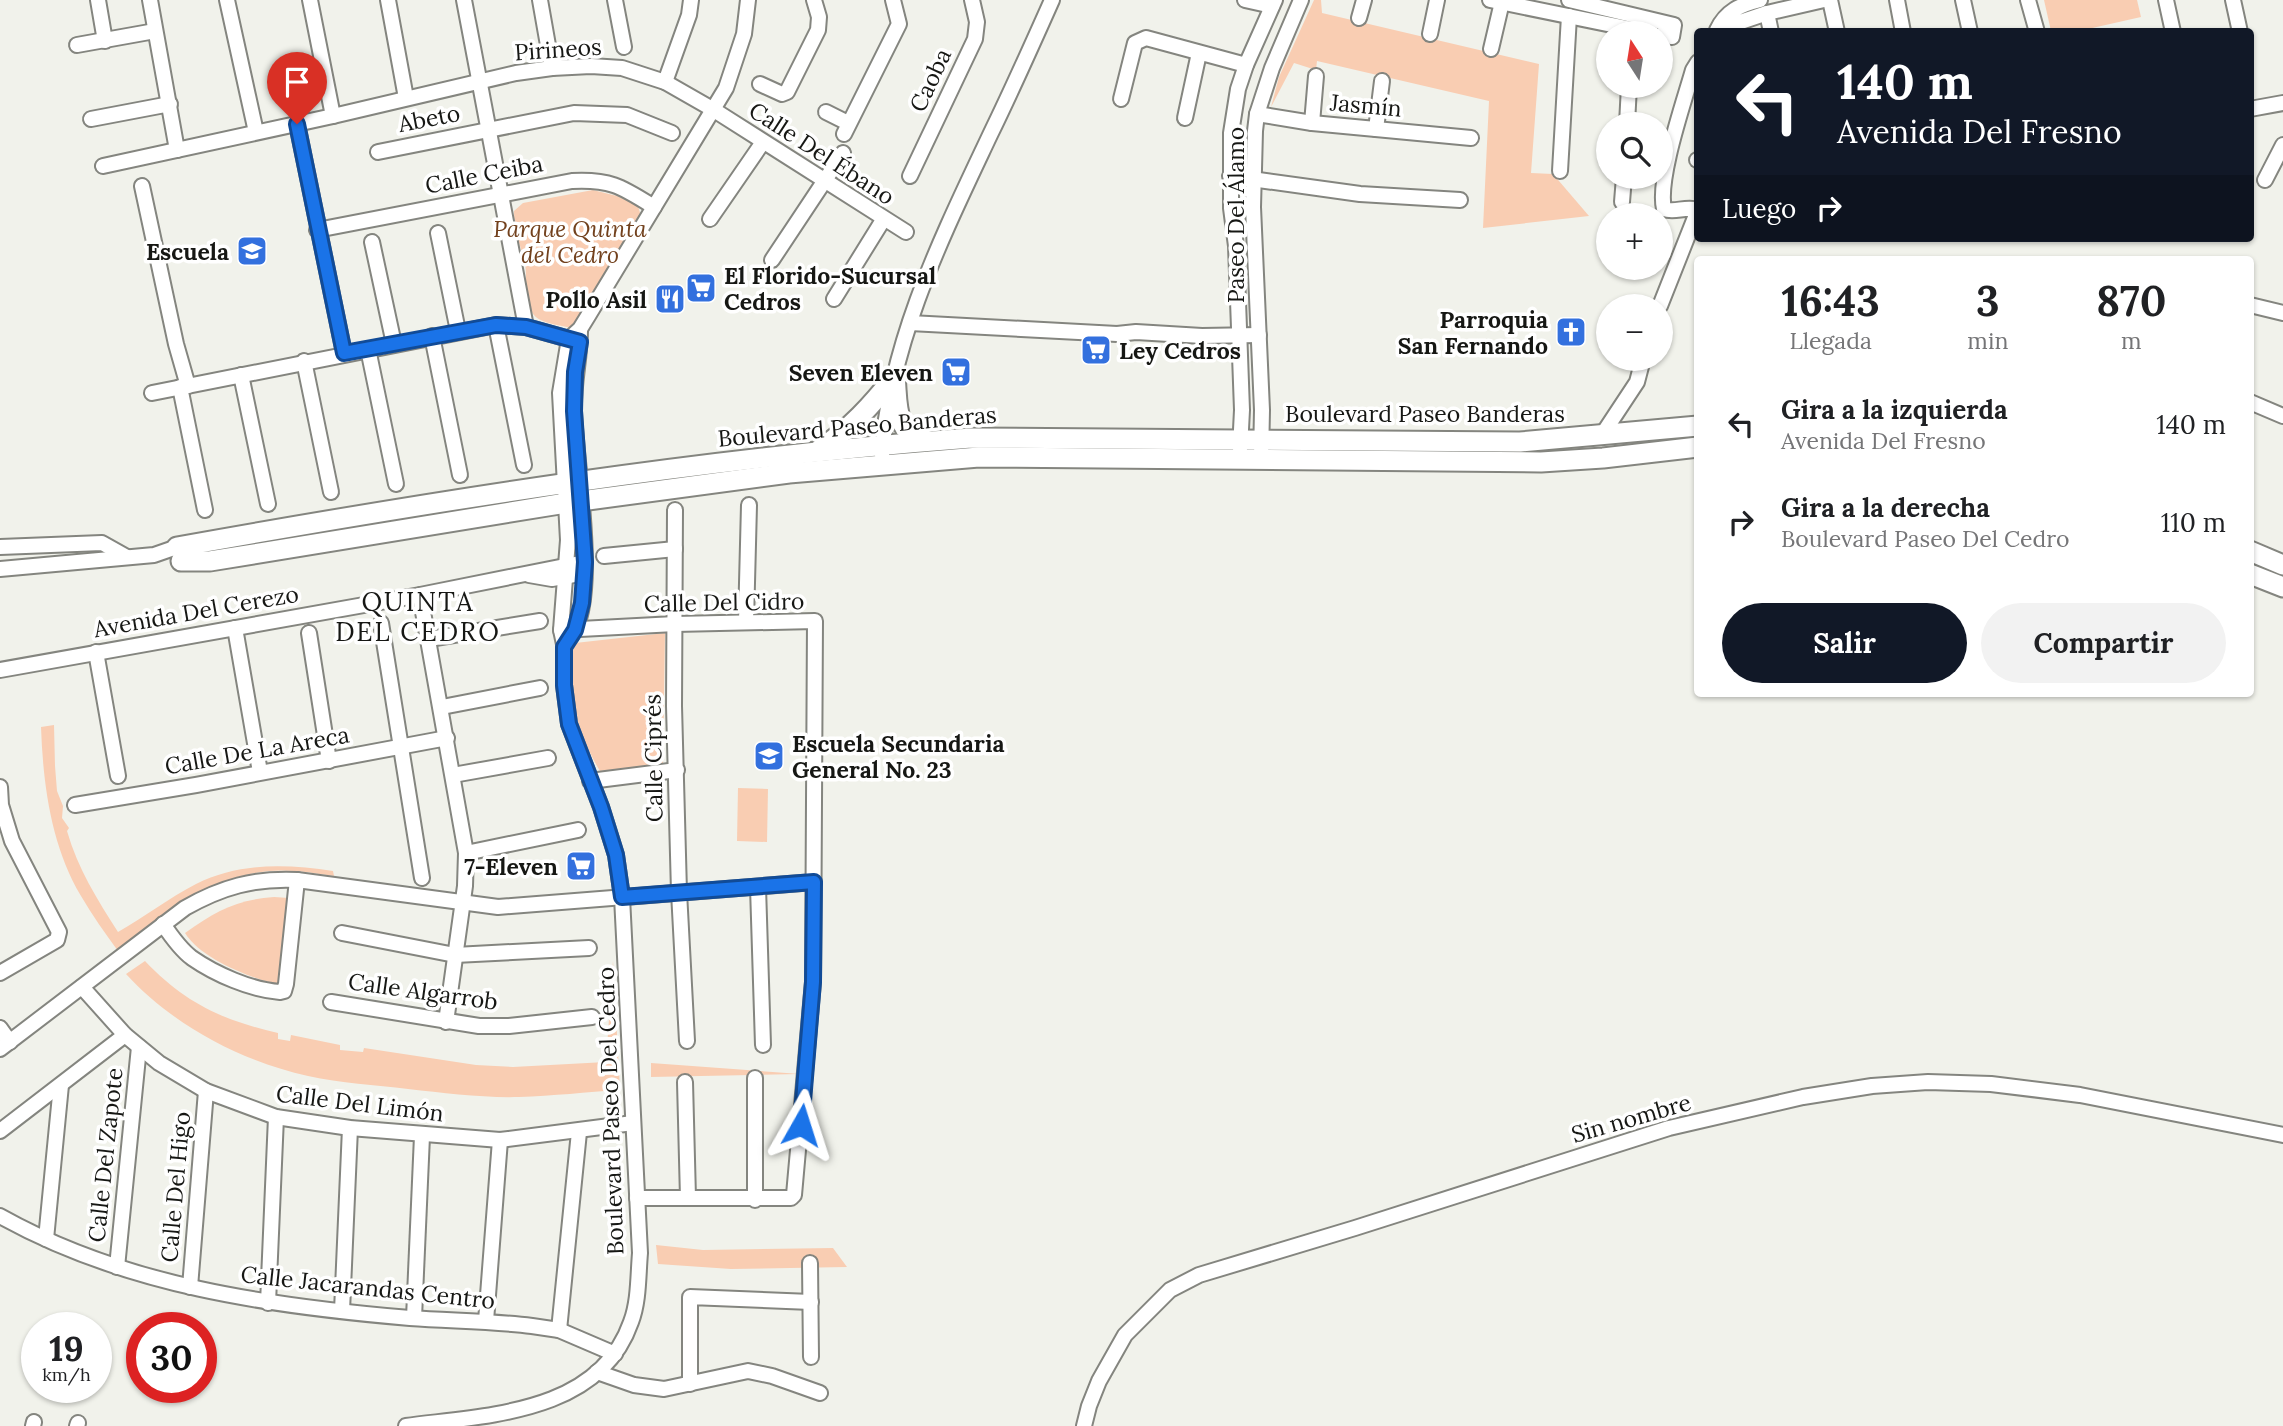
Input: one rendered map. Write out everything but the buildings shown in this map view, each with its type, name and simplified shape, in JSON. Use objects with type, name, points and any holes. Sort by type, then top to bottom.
[{"type":"main road","points":[[895,376],[899,415],[904,428],[913,436],[930,441]]},
{"type":"main road","points":[[815,452],[860,419],[895,376]]},
{"type":"main road","name":"Boulevard Paseo Banderas","points":[[179,554],[210,561],[574,502],[789,473],[881,464],[979,457],[1239,458],[1262,448],[1520,442],[1694,426]]},
{"type":"main road","name":"Boulevard Paseo Banderas","points":[[179,554],[572,481],[883,444],[971,438],[1241,438],[1262,448],[1541,462],[1694,447]]},
{"type":"main road","points":[[2254,553],[2283,565]]},
{"type":"main road","points":[[2254,576],[2283,587]]},
{"type":"street","points":[[98,0],[105,41]]},
{"type":"street","points":[[150,0],[177,150]]},
{"type":"street","points":[[227,0],[256,132]]},
{"type":"street","points":[[310,0],[333,116]]},
{"type":"street","points":[[388,0],[406,97]]},
{"type":"street","points":[[464,0],[526,327]]},
{"type":"street","points":[[540,0],[552,68]]},
{"type":"street","points":[[615,0],[624,47]]},
{"type":"street","points":[[665,82],[690,15],[691,0]]},
{"type":"street","points":[[567,635],[582,603],[585,568],[572,481],[576,337],[714,110],[737,62],[748,0]]},
{"type":"street","points":[[760,85],[782,94],[787,92],[818,30],[819,17],[814,0]]},
{"type":"street","points":[[826,111],[846,128],[899,24],[893,0]]},
{"type":"street","name":"Caoba","points":[[910,176],[975,39],[977,22],[972,0]]},
{"type":"street","points":[[881,464],[895,376],[910,323],[939,244],[1052,0]]},
{"type":"street","points":[[1245,0],[1273,3]]},
{"type":"street","name":"Paseo Del Álamo","points":[[1262,448],[1252,207],[1257,114],[1272,68],[1301,0]]},
{"type":"street","points":[[1359,18],[1364,0]]},
{"type":"street","points":[[1430,34],[1437,0]]},
{"type":"street","points":[[1569,0],[1622,21]]},
{"type":"street","points":[[1718,28],[1729,12],[1744,4],[1763,7],[1824,0]]},
{"type":"street","points":[[1830,0],[1836,28]]},
{"type":"street","points":[[1897,0],[1902,28]]},
{"type":"street","points":[[1963,0],[1969,28]]},
{"type":"street","points":[[2028,0],[2036,28]]},
{"type":"street","points":[[2166,0],[2172,28]]},
{"type":"street","points":[[2233,0],[2239,28]]},
{"type":"street","points":[[1490,49],[1496,1],[1523,3],[1569,16],[1602,21]]},
{"type":"street","name":"Paseo Del Álamo","points":[[1239,458],[1242,410],[1236,246],[1231,208],[1231,133],[1238,89],[1273,3]]},
{"type":"street","points":[[1763,7],[1770,28]]},
{"type":"street","points":[[1560,171],[1569,16]]},
{"type":"street","points":[[77,45],[155,31]]},
{"type":"street","points":[[1121,99],[1135,43],[1140,39],[1146,38],[1246,65]]},
{"type":"street","points":[[1185,118],[1199,53]]},
{"type":"street","name":"Pirineos","points":[[103,166],[333,116],[406,97],[552,68],[622,68],[665,82],[714,110]]},
{"type":"street","points":[[1694,68],[1661,198],[1664,209],[1694,209]]},
{"type":"street","points":[[1312,123],[1316,76]]},
{"type":"street","points":[[1376,129],[1382,81]]},
{"type":"street","points":[[2254,108],[2283,103]]},
{"type":"street","points":[[91,119],[170,104]]},
{"type":"street","name":"Calle Del Ébano","points":[[714,110],[883,220],[906,232]]},
{"type":"street","name":"Abeto","points":[[378,152],[574,113],[627,115],[672,133]]},
{"type":"street","name":"Jasmín","points":[[1257,114],[1312,123],[1471,138]]},
{"type":"street","points":[[297,124],[344,353]]},
{"type":"street","points":[[710,219],[763,142]]},
{"type":"street","points":[[2265,180],[2283,145]]},
{"type":"street","points":[[772,260],[843,153]]},
{"type":"street","points":[[1230,176],[1360,194],[1460,200]]},
{"type":"street","name":"Calle Ceiba","points":[[317,230],[572,181],[595,180],[614,184],[654,207]]},
{"type":"street","points":[[142,186],[176,344],[205,510]]},
{"type":"street","points":[[1622,202],[1623,189]]},
{"type":"street","points":[[1231,208],[1252,207]]},
{"type":"street","points":[[834,299],[883,220]]},
{"type":"street","points":[[1665,294],[1694,220]]},
{"type":"street","points":[[438,233],[458,331]]},
{"type":"street","points":[[372,242],[394,344]]},
{"type":"street","points":[[2254,306],[2283,313]]},
{"type":"street","points":[[910,323],[1090,333],[1259,335]]},
{"type":"street","points":[[152,393],[496,325],[526,327],[576,337]]},
{"type":"street","points":[[496,325],[524,465]]},
{"type":"street","points":[[432,336],[460,475]]},
{"type":"street","points":[[368,349],[396,484]]},
{"type":"street","points":[[304,361],[331,492]]},
{"type":"street","points":[[1602,435],[1637,382],[1640,371]]},
{"type":"street","points":[[241,374],[268,503]]},
{"type":"street","points":[[2254,404],[2283,416]]},
{"type":"street","points":[[567,635],[567,571],[574,502]]},
{"type":"street","points":[[746,622],[749,505]]},
{"type":"street","name":"Calle Ciprés","points":[[675,510],[674,624],[679,892],[687,1041]]},
{"type":"street","points":[[0,547],[102,543],[127,557]]},
{"type":"street","points":[[604,556],[675,549]]},
{"type":"street","name":"Boulevard Paseo Banderas","points":[[0,569],[179,554]]},
{"type":"street","name":"Avenida Del Cerezo","points":[[0,670],[524,574],[552,579],[567,571],[585,568]]},
{"type":"street","points":[[421,594],[466,852],[463,903],[446,1022]]},
{"type":"street","points":[[429,639],[540,621]]},
{"type":"street","name":"Calle Del Cidro","points":[[567,635],[674,624],[815,621],[813,982],[794,1195],[791,1198],[755,1200],[637,1198]]},
{"type":"street","points":[[381,623],[422,878]]},
{"type":"street","points":[[234,628],[260,772]]},
{"type":"street","points":[[309,633],[329,761]]},
{"type":"street","name":"Boulevard Paseo Del Cedro","points":[[406,1426],[542,1405],[574,1391],[615,1354],[632,1321],[640,1253],[622,897],[616,855],[601,807],[573,738],[567,714],[564,685],[567,635]]},
{"type":"street","points":[[96,652],[118,776]]},
{"type":"street","points":[[442,707],[540,688]]},
{"type":"street","name":"Calle De La Areca","points":[[75,805],[447,738]]},
{"type":"street","points":[[453,775],[548,758]]},
{"type":"street","points":[[590,781],[677,771]]},
{"type":"street","points":[[0,787],[1,806],[12,841],[59,932],[57,940],[0,973]]},
{"type":"street","points":[[466,852],[578,830]]},
{"type":"street","points":[[0,1028],[5,1046],[163,924],[204,897],[268,878],[498,907],[814,882]]},
{"type":"street","points":[[163,924],[191,957],[247,984],[284,991],[297,880]]},
{"type":"street","points":[[758,887],[763,1045]]},
{"type":"street","name":"Calle Algarrob","points":[[342,933],[455,955],[589,948]]},
{"type":"street","name":"Calle Del Limón","points":[[82,987],[125,1035],[184,1079],[206,1091],[276,1117],[422,1136],[500,1140],[633,1123]]},
{"type":"street","name":"Calle Algarrob","points":[[331,1002],[479,1026],[509,1026],[592,1017]]},
{"type":"street","points":[[0,1131],[125,1035]]},
{"type":"street","name":"Calle Del Zapote","points":[[117,1267],[139,1047]]},
{"type":"street","points":[[755,1078],[755,1200]]},
{"type":"street","points":[[685,1082],[688,1198]]},
{"type":"street","name":"Sin nombre","points":[[1084,1426],[1099,1381],[1125,1335],[1170,1290],[1199,1275],[1669,1128],[1803,1097],[1872,1086],[1928,1082],[1991,1084],[2080,1096],[2283,1135]]},
{"type":"street","points":[[46,1239],[61,1085]]},
{"type":"street","name":"Calle Del Higo","points":[[190,1287],[206,1091]]},
{"type":"street","points":[[268,1303],[276,1117]]},
{"type":"street","points":[[342,1311],[350,1128]]},
{"type":"street","points":[[559,1330],[579,1132]]},
{"type":"street","points":[[414,1318],[422,1136]]},
{"type":"street","points":[[486,1321],[500,1140]]},
{"type":"street","name":"Calle Jacarandas Centro","points":[[0,1216],[46,1239],[117,1267],[190,1287],[268,1303],[414,1318],[486,1321],[559,1330],[615,1354]]},
{"type":"street","points":[[810,1263],[811,1357]]},
{"type":"street","points":[[690,1384],[690,1297],[811,1301]]},
{"type":"street","points":[[597,1372],[634,1385],[664,1389],[748,1371],[772,1376],[820,1393]]},
{"type":"green space","points":[[1314,0],[1321,0],[1322,13],[1539,64],[1531,173],[1553,174],[1589,216],[1483,228],[1489,101],[1317,61],[1316,70],[1294,63],[1271,107],[1279,77]]},
{"type":"green space","points":[[2044,0],[2137,0],[2141,17],[2092,28],[2050,28]]},
{"type":"green space","name":"Parque Quinta del Cedro","points":[[593,190],[617,196],[638,206],[641,216],[572,328],[542,321],[532,312],[529,304],[525,264],[514,211],[523,203]]},
{"type":"green space","points":[[665,633],[663,764],[600,771],[583,736],[571,695],[569,667],[575,643]]},
{"type":"green space","points":[[54,725],[57,791],[63,806],[62,818],[69,828],[67,831],[71,845],[82,871],[118,932],[196,884],[230,872],[281,866],[333,871],[334,876],[269,871],[227,881],[188,900],[118,951],[81,896],[62,857],[56,836],[50,814],[41,727]]},
{"type":"green space","points":[[738,788],[768,789],[767,842],[737,841]]},
{"type":"green space","points":[[274,897],[289,898],[278,985],[240,972],[214,959],[185,933],[227,908]]},
{"type":"green space","points":[[145,961],[190,999],[222,1016],[278,1033],[278,1039],[290,1041],[291,1035],[340,1045],[340,1050],[363,1052],[364,1048],[476,1065],[513,1067],[606,1062],[613,961],[620,1090],[532,1096],[477,1096],[308,1076],[233,1051],[186,1025],[126,974]]},
{"type":"green space","points":[[651,1063],[800,1074],[651,1077]]},
{"type":"green space","points":[[656,1245],[703,1250],[833,1248],[847,1267],[731,1269],[658,1264]]},
{"type":"place","name":"Escuela","points":[[252,251]]},
{"type":"place","name":"El Florido-Sucursal Cedros","points":[[701,288]]},
{"type":"place","name":"Pollo Asil","points":[[670,299]]},
{"type":"place","name":"Parroquia San Fernando","points":[[1571,332]]},
{"type":"place","name":"Ley Cedros","points":[[1096,350]]},
{"type":"place","name":"Seven Eleven","points":[[956,372]]},
{"type":"place","name":"Escuela Secundaria General No. 23","points":[[769,756]]},
{"type":"place","name":"7-Eleven","points":[[581,866]]},
{"type":"district","name":"QUINTA DEL CEDRO","points":[[418,616]]},
{"type":"route","points":[[297,124],[344,353],[479,327],[510,324],[580,342],[575,372],[574,411],[585,562],[582,603],[575,630],[564,644],[565,705],[569,724],[610,830],[621,879],[622,897],[814,882],[813,982],[801,1125]]}]
